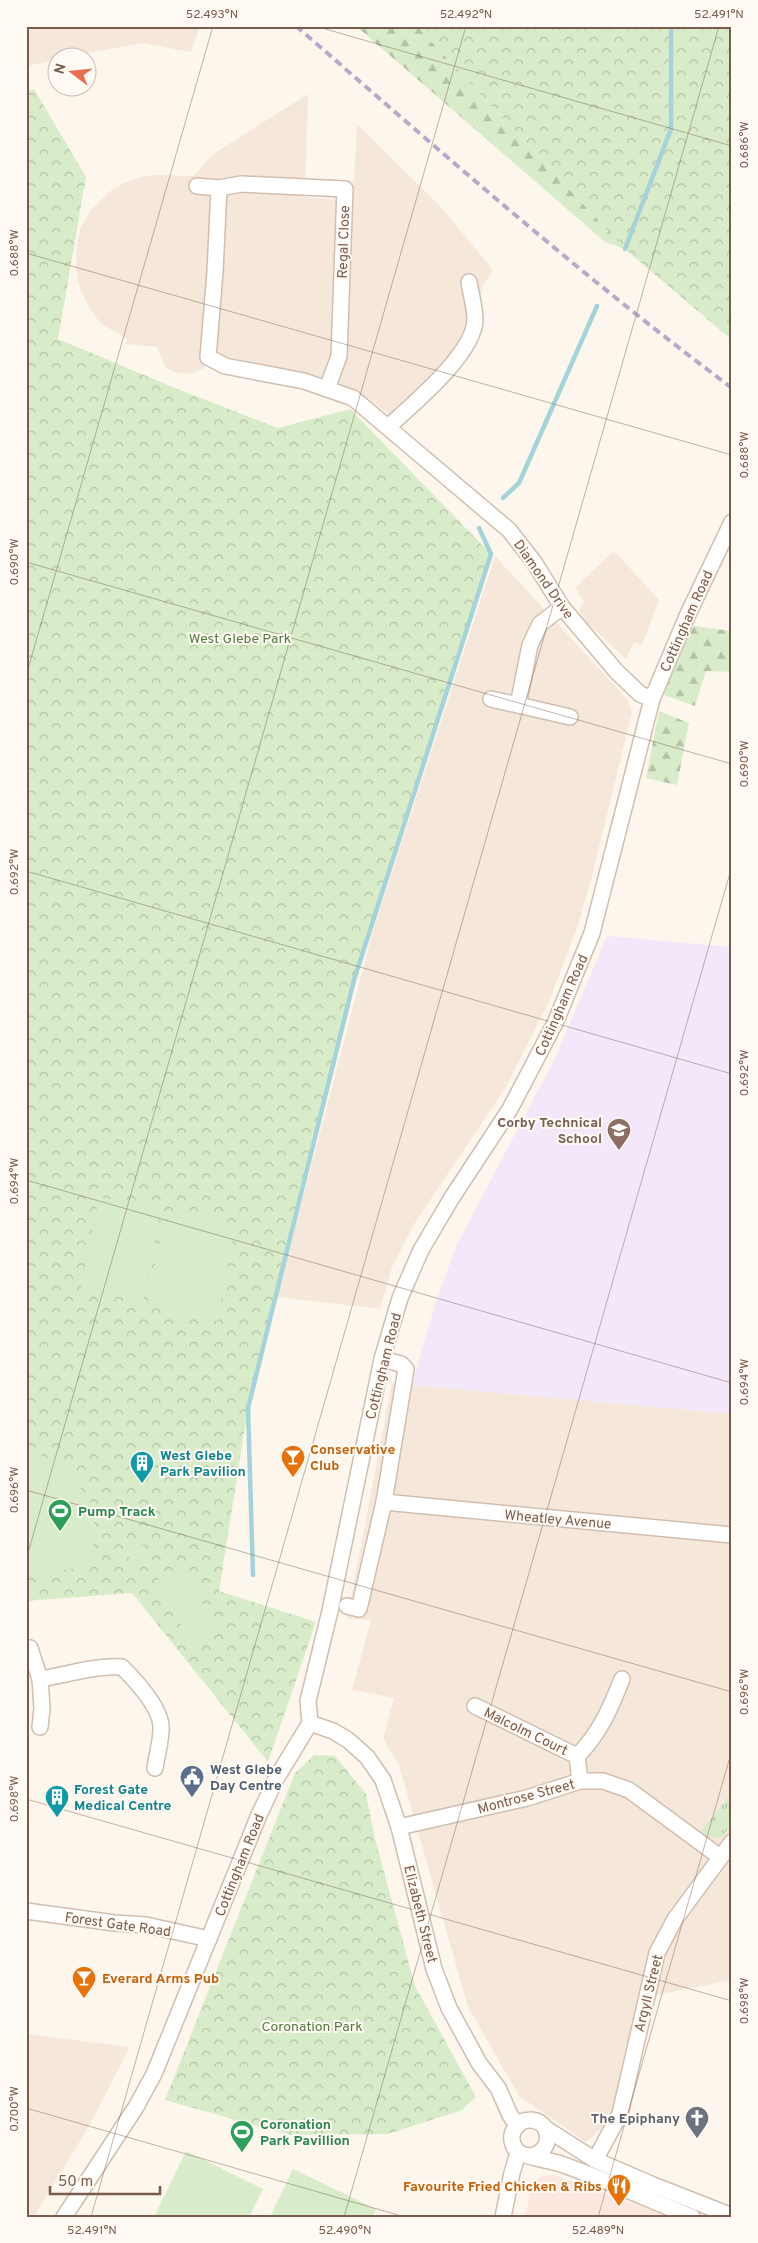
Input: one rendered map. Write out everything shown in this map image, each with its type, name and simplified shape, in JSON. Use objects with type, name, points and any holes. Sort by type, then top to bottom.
[{"type":"street","name":"Regal Close","points":[[196,186],[219,188],[241,184],[345,189],[340,356],[327,389]]},
{"type":"street","points":[[219,188],[208,356],[225,366],[304,381],[327,389]]},
{"type":"street","points":[[388,427],[451,367],[461,354],[475,322],[470,282]]},
{"type":"street","name":"Diamond Drive","points":[[327,389],[353,398],[509,530],[534,562],[562,608],[616,671],[640,694],[652,699]]},
{"type":"street","name":"Cottingham Road","points":[[64,2217],[136,2107],[154,2074],[259,1816],[276,1779],[310,1723],[308,1701],[330,1611],[382,1359],[400,1298],[421,1250],[450,1198],[515,1101],[552,1029],[575,976],[592,933],[652,699],[688,614],[732,522]]},
{"type":"street","points":[[518,705],[530,645],[540,624],[562,608]]},
{"type":"street","points":[[491,699],[570,717]]},
{"type":"street","points":[[347,1606],[359,1609],[384,1502],[406,1369],[401,1364],[382,1359]]},
{"type":"street","name":"Wheatley Avenue","points":[[384,1502],[732,1535]]},
{"type":"street","points":[[30,1648],[40,1679],[42,1708],[40,1727]]},
{"type":"street","points":[[40,1679],[99,1667],[122,1667],[134,1679],[154,1708],[161,1724],[155,1768]]},
{"type":"street","name":"Malcolm Court","points":[[577,1756],[613,1716],[622,1679]]},
{"type":"street","name":"Malcolm Court","points":[[475,1706],[577,1756]]},
{"type":"street","name":"Elizabeth Street","points":[[310,1723],[333,1731],[348,1740],[367,1757],[383,1780],[399,1827],[434,1969],[448,2008],[479,2063],[498,2088],[517,2125]]},
{"type":"street","name":"Malcolm Court","points":[[577,1756],[580,1781]]},
{"type":"street","name":"Montrose Street","points":[[399,1827],[526,1798],[580,1781],[603,1781],[629,1790],[720,1857]]},
{"type":"street","name":"Argyll Street","points":[[596,2160],[620,2114],[657,1953],[675,1919],[732,1842]]},
{"type":"street","name":"Forest Gate Road","points":[[26,1911],[115,1923],[146,1925],[195,1934],[209,1939]]},
{"type":"street","points":[[686,2216],[570,2167],[524,2154],[512,2139],[514,2129],[523,2121],[534,2120],[596,2160],[732,2216]]},
{"type":"street","points":[[524,2154],[540,2153],[547,2144],[548,2138],[545,2128]]},
{"type":"street","points":[[503,2217],[512,2173],[524,2154]]},
{"type":"shaded area","points":[[26,26],[200,26],[191,52],[141,43],[98,51],[98,48],[48,48],[48,62],[26,66]]},
{"type":"shaded area","points":[[308,94],[305,197],[337,200],[354,180],[357,124],[440,206],[493,270],[482,288],[474,344],[467,360],[442,388],[401,423],[361,394],[346,388],[305,375],[230,357],[206,356],[204,368],[193,374],[173,372],[166,368],[157,347],[126,344],[127,339],[100,323],[89,307],[80,288],[76,270],[77,245],[81,226],[91,210],[109,192],[124,183],[143,177],[155,175],[194,176],[213,154]]},
{"type":"shaded area","points":[[614,551],[659,600],[642,645],[634,642],[626,659],[585,621],[579,610],[584,601],[575,588]]},
{"type":"shaded area","points":[[495,556],[627,699],[632,712],[591,880],[578,925],[549,1002],[506,1087],[416,1221],[392,1267],[380,1309],[277,1297],[374,927]]},
{"type":"shaded area","name":"Corby Technical School","points":[[607,936],[732,947],[732,1414],[412,1385],[436,1301],[457,1244],[555,1058]]},
{"type":"shaded area","points":[[392,1383],[732,1414],[732,1980],[646,1997],[620,2114],[586,2142],[519,2096],[468,2007],[399,1765],[383,1739],[394,1698],[352,1690],[371,1620],[347,1619]]},
{"type":"shaded area","points":[[26,2034],[130,2047],[89,2126],[34,2217],[26,2217]]},
{"type":"shaded area","points":[[555,2175],[672,2217],[525,2217],[532,2184],[540,2177]]},
{"type":"green space","points":[[356,26],[417,26],[625,249],[605,242]]},
{"type":"green space","points":[[417,26],[732,26],[732,340],[625,249]]},
{"type":"green space","name":"West Glebe Park","points":[[34,89],[86,177],[58,339],[175,388],[278,428],[350,409],[491,554],[354,980],[248,1408],[219,1591],[316,1622],[268,1762],[132,1593],[26,1601],[26,91]]},
{"type":"green space","points":[[694,626],[732,631],[732,672],[706,671],[695,706],[664,695],[676,658]]},
{"type":"green space","points":[[659,711],[689,723],[677,785],[646,778]]},
{"type":"green space","points":[[99,1197],[161,1209],[143,1301],[81,1289]]},
{"type":"green space","points":[[166,1210],[236,1224],[217,1321],[147,1307]]},
{"type":"green space","name":"Pump Track","points":[[31,1450],[66,1467],[95,1509],[93,1554],[73,1569],[26,1574],[26,1456]]},
{"type":"green space","points":[[135,1541],[145,1546],[136,1561],[127,1556]]},
{"type":"green space","points":[[178,1567],[192,1579],[203,1605],[221,1628],[195,1646],[156,1587],[155,1581]]},
{"type":"green space","name":"Coronation Park","points":[[314,1755],[335,1756],[366,1794],[375,1839],[415,1986],[476,2097],[462,2110],[388,2134],[290,2135],[165,2100],[295,1773]]},
{"type":"green space","points":[[732,1793],[732,1824],[722,1837],[710,1838],[701,1831]]},
{"type":"green space","points":[[186,2151],[263,2189],[249,2217],[154,2217]]},
{"type":"green space","points":[[293,2169],[376,2209],[373,2217],[270,2217]]},
{"type":"waterway","points":[[625,249],[671,129],[671,26]]},
{"type":"waterway","points":[[503,498],[519,483],[597,306]]},
{"type":"waterway","points":[[253,1575],[248,1408],[354,980],[491,554],[479,528]]},
{"type":"railway","points":[[296,26],[565,256],[675,345],[732,388]]},
{"type":"place","name":"Corby Technical School","points":[[619,1151]]},
{"type":"place","name":"Conservative Club","points":[[293,1478]]},
{"type":"place","name":"West Glebe Park Pavilion","points":[[142,1484]]},
{"type":"place","name":"Pump Track","points":[[60,1532]]},
{"type":"place","name":"West Glebe Day Centre","points":[[192,1798]]},
{"type":"place","name":"Forest Gate Medical Centre","points":[[57,1818]]},
{"type":"place","name":"Everard Arms Pub","points":[[84,1999]]},
{"type":"place","name":"The Epiphany","points":[[697,2139]]},
{"type":"place","name":"Coronation Park Pavillion","points":[[242,2153]]},
{"type":"place","name":"Favourite Fried Chicken & Ribs","points":[[619,2207]]}]
